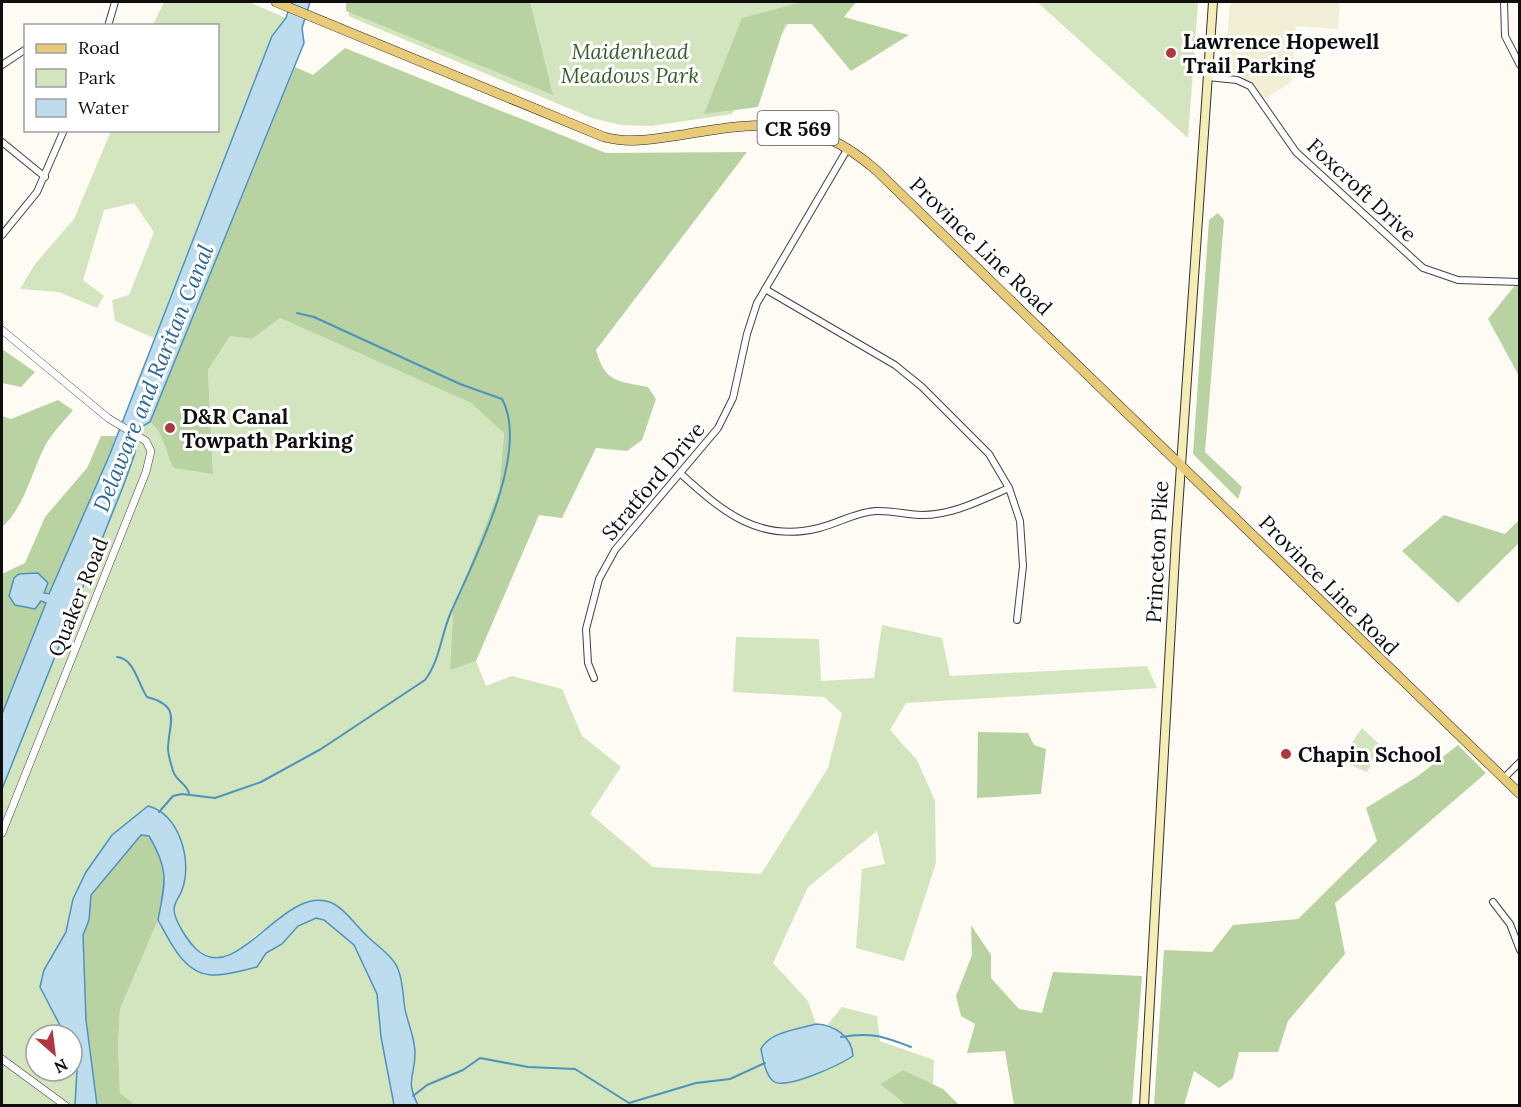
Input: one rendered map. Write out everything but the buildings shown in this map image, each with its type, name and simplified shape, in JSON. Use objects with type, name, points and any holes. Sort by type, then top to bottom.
[{"type":"main road","name":"Princeton Pike","points":[[1144,1106],[1180,464],[1213,2]]},
{"type":"main road","name":"Province Line Road","points":[[281,3],[604,137],[632,142],[647,141],[763,124],[806,130],[848,148],[876,170],[1180,464],[1350,633],[1520,794]]},
{"type":"street","points":[[109,24],[115,2]]},
{"type":"street","points":[[1504,2],[1505,36],[1520,65]]},
{"type":"street","points":[[2,65],[24,50]]},
{"type":"street","name":"Foxcroft Drive","points":[[1208,77],[1238,81],[1250,86],[1296,152],[1423,268],[1458,280],[1520,282]]},
{"type":"street","points":[[4,233],[30,204],[45,177],[63,132]]},
{"type":"street","points":[[2,142],[45,177]]},
{"type":"street","name":"Stratford Drive","points":[[594,678],[588,663],[586,629],[599,579],[615,550],[709,442],[726,414],[737,382],[751,320],[765,288],[848,148]]},
{"type":"street","points":[[765,288],[878,354],[911,378],[979,443],[1009,488],[1020,521],[1023,545],[1017,620]]},
{"type":"street","name":"Quaker Road","points":[[2,331],[120,425],[141,437],[151,451],[146,472],[2,833]]},
{"type":"street","points":[[681,474],[716,506],[733,517],[761,528],[790,532],[819,528],[857,514],[876,511],[922,515],[949,512],[1009,488]]},
{"type":"street","points":[[1504,778],[1520,762]]},
{"type":"street","points":[[1493,902],[1510,924],[1520,950]]},
{"type":"street","points":[[2,1059],[65,1105]]},
{"type":"shaded area","points":[[1230,2],[1340,2],[1338,29],[1296,26],[1291,82],[1263,100],[1235,78],[1224,77]]},
{"type":"green space","points":[[164,2],[249,2],[286,18],[272,36],[154,338],[115,321],[112,300],[129,295],[154,232],[134,203],[104,210],[83,280],[104,296],[97,308],[59,292],[20,289],[35,264],[74,219],[111,132],[219,132],[219,24],[153,24]]},
{"type":"green space","points":[[346,2],[530,2],[553,95],[346,11]]},
{"type":"green space","name":"Maidenhead Meadows Park","points":[[353,2],[802,2],[732,114],[651,126],[621,125],[592,118],[348,16]]},
{"type":"green space","points":[[802,2],[856,2],[844,17],[909,35],[851,71],[812,24],[785,24],[758,107],[704,114],[742,18]]},
{"type":"green space","points":[[1037,2],[1198,2],[1188,138]]},
{"type":"green space","points":[[345,48],[606,153],[747,152],[596,350],[608,375],[614,379],[648,387],[656,399],[642,440],[627,451],[596,448],[562,518],[539,515],[476,661],[450,670],[453,610],[499,490],[504,433],[471,403],[280,318],[252,339],[230,336],[208,370],[213,474],[174,468],[159,432],[150,422],[295,67],[313,75]]},
{"type":"green space","points":[[1218,213],[1224,220],[1205,452],[1242,487],[1238,499],[1193,454],[1209,220]]},
{"type":"green space","points":[[1516,284],[1519,284],[1519,376],[1488,319]]},
{"type":"green space","points":[[280,318],[471,403],[504,432],[499,490],[453,610],[450,669],[476,661],[486,686],[512,676],[562,689],[582,736],[621,767],[590,814],[653,867],[761,874],[828,768],[842,713],[824,697],[733,692],[736,637],[819,639],[821,681],[874,678],[882,625],[942,638],[950,676],[1147,666],[1157,688],[906,703],[890,730],[917,760],[935,801],[936,863],[904,961],[856,948],[862,869],[885,864],[877,831],[808,887],[773,963],[808,1001],[816,1024],[787,1033],[761,1050],[768,1075],[844,1061],[835,1028],[827,1025],[842,1007],[877,1016],[880,1041],[934,1060],[933,1085],[903,1070],[880,1084],[906,1105],[418,1105],[411,1092],[410,1076],[415,1054],[398,967],[336,905],[266,929],[231,954],[216,957],[200,951],[187,938],[177,921],[175,906],[185,878],[184,855],[172,824],[158,808],[73,899],[66,932],[44,971],[45,998],[52,1006],[60,1023],[24,1023],[24,1083],[76,1083],[75,1105],[2,1106],[2,789],[124,484],[141,427],[150,422],[154,426],[162,438],[168,457],[213,473],[208,370],[230,336],[252,339]]},
{"type":"green space","points":[[2,349],[35,372],[21,387],[2,383]]},
{"type":"green space","points":[[58,400],[73,410],[46,444],[17,509],[2,527],[2,416],[11,419]]},
{"type":"green space","points":[[101,436],[116,436],[49,595],[44,593],[41,600],[46,602],[2,714],[2,574],[25,563],[45,517],[87,468]]},
{"type":"green space","points":[[1444,515],[1505,534],[1519,520],[1519,543],[1458,603],[1402,551]]},
{"type":"green space","points":[[1362,728],[1380,745],[1367,772],[1340,760]]},
{"type":"green space","points":[[978,732],[1028,733],[1034,745],[1046,749],[1041,794],[977,798]]},
{"type":"green space","points":[[1458,745],[1486,773],[1335,903],[1345,954],[1288,1021],[1278,1052],[1239,1052],[1233,1078],[1219,1088],[1194,1071],[1184,1105],[1154,1105],[1164,950],[1212,952],[1233,925],[1298,919],[1377,841],[1366,808],[1418,776]]},
{"type":"green space","points":[[141,835],[149,836],[158,851],[166,884],[158,920],[120,1009],[118,1046],[120,1093],[135,1105],[97,1105],[86,1020],[83,935],[89,920],[91,895]]},
{"type":"green space","points":[[316,918],[324,920],[354,945],[377,994],[381,1037],[394,1105],[135,1105],[120,1093],[118,1046],[120,1009],[158,920],[184,963],[263,959],[266,953],[282,944],[298,926]]},
{"type":"green space","points":[[971,925],[991,955],[991,978],[1019,1009],[1042,1013],[1053,972],[1142,976],[1132,1105],[1014,1105],[1005,1051],[967,1053],[975,1024],[961,1016],[956,996],[972,955]]},
{"type":"green space","points":[[903,1070],[943,1089],[959,1105],[906,1105],[880,1084]]},
{"type":"water","name":"Delaware and Raritan Canal","points":[[291,2],[310,2],[302,28],[304,43],[150,422],[141,427],[135,441],[135,453],[124,484],[2,789],[2,714],[46,603],[41,601],[35,609],[15,605],[9,596],[14,578],[19,574],[38,573],[48,583],[44,593],[49,594],[110,454],[272,36],[286,18]]},
{"type":"water","points":[[148,806],[159,810],[168,818],[181,840],[186,866],[181,893],[174,910],[177,920],[182,931],[196,949],[212,958],[228,955],[245,946],[298,906],[316,900],[334,904],[347,914],[389,956],[400,974],[405,1009],[414,1042],[415,1061],[411,1084],[418,1105],[394,1105],[381,1037],[377,994],[354,945],[324,920],[316,918],[298,926],[282,944],[266,953],[257,967],[216,975],[201,973],[193,969],[178,955],[158,920],[164,886],[163,868],[149,836],[141,835],[91,895],[89,920],[83,935],[86,1020],[97,1105],[75,1105],[76,1083],[84,1083],[84,1023],[59,1023],[40,987],[44,970],[66,932],[73,899],[86,872],[112,835]]},
{"type":"water","points":[[816,1024],[835,1029],[846,1037],[853,1056],[800,1080],[779,1083],[773,1081],[766,1070],[761,1049],[765,1043],[785,1032]]},
{"type":"waterway","points":[[159,812],[173,796],[182,794],[215,798],[261,782],[321,749],[425,680],[434,664],[451,612],[496,507],[509,448],[509,421],[502,399],[460,384],[314,317],[297,313]]},
{"type":"waterway","points":[[117,657],[123,658],[132,667],[147,697],[165,705],[169,710],[171,716],[168,748],[170,760],[174,774],[189,793]]},
{"type":"waterway","points":[[841,1037],[877,1036],[911,1047]]},
{"type":"waterway","points":[[413,1096],[427,1085],[463,1070],[480,1058],[528,1067],[575,1069],[629,1103],[696,1083],[730,1079],[765,1063]]},
{"type":"place","name":"Lawrence Hopewell Trail Parking","points":[[1171,53]]},
{"type":"place","name":"D&R Canal Towpath Parking","points":[[170,428]]},
{"type":"place","name":"Chapin School","points":[[1286,754]]}]
